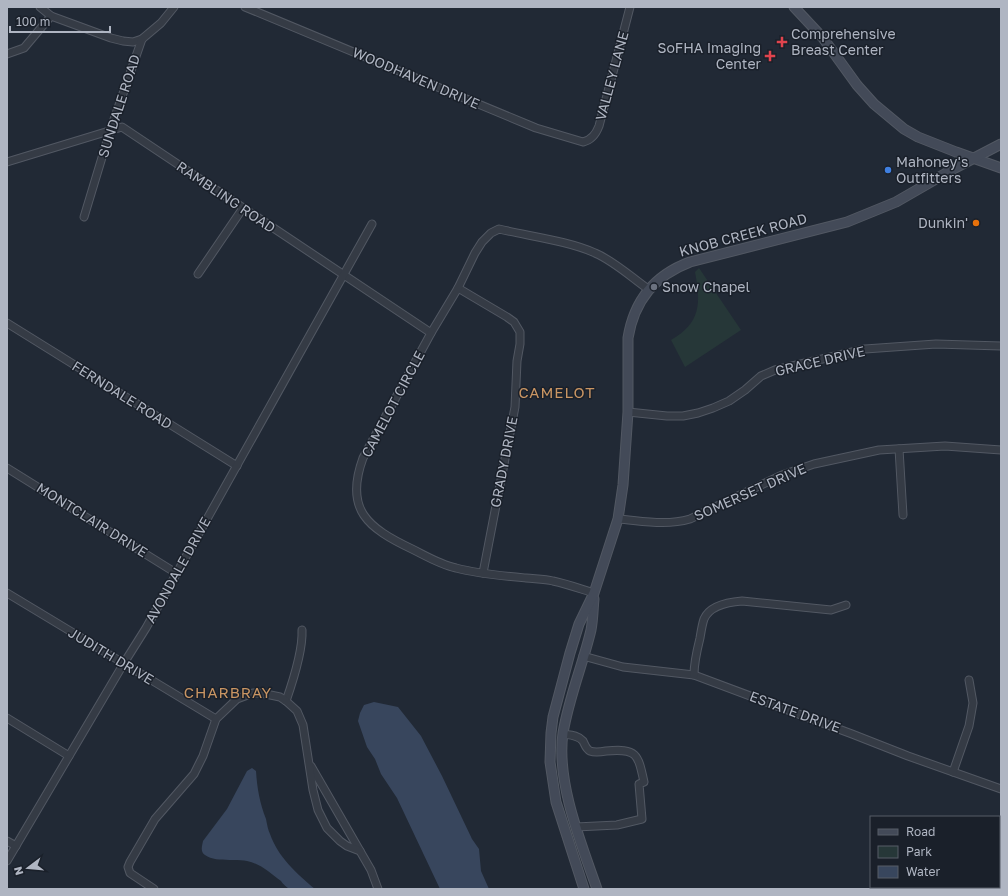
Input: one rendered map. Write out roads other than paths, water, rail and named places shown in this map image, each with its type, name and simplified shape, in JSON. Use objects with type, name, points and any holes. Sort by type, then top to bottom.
[{"type":"main road","points":[[794,7],[823,38],[857,85],[874,104],[904,129],[918,137],[973,159],[1001,168]]},
{"type":"main road","name":"KNOB CREEK ROAD","points":[[583,887],[556,802],[550,762],[551,733],[565,672],[579,624],[594,593],[618,519],[623,485],[628,412],[627,352],[630,328],[637,308],[648,290],[668,272],[690,262],[847,222],[871,213],[896,202],[1001,144]]},
{"type":"main road","name":"KNOB CREEK ROAD","points":[[594,593],[591,628],[566,715],[562,749],[568,801],[596,885]]},
{"type":"main road","points":[[565,672],[573,660],[583,656],[580,653],[577,641],[579,624]]},
{"type":"main road","points":[[551,733],[563,734]]},
{"type":"main road","points":[[565,831],[576,827]]},
{"type":"main road","points":[[583,887],[596,885]]},
{"type":"street","points":[[40,7],[51,16],[123,42],[133,42],[142,39]]},
{"type":"street","name":"SUNDALE ROAD","points":[[84,217],[110,131],[142,39],[161,23],[174,7]]},
{"type":"street","name":"WOODHAVEN DRIVE","points":[[244,7],[536,128],[575,141],[589,141]]},
{"type":"street","name":"VALLEY LANE","points":[[589,141],[600,126],[630,7]]},
{"type":"street","points":[[7,54],[24,48],[51,16]]},
{"type":"street","name":"RAMBLING ROAD","points":[[7,162],[122,127],[431,333]]},
{"type":"street","points":[[198,274],[243,208]]},
{"type":"street","name":"AVONDALE DRIVE","points":[[7,861],[146,628],[372,224]]},
{"type":"street","name":"CAMELOT CIRCLE","points":[[594,593],[552,581],[482,573],[455,568],[397,542],[371,526],[364,516],[356,496],[358,471],[363,458],[431,333],[458,288],[482,242],[491,233],[499,230],[568,244],[594,252],[648,290]]},
{"type":"street","name":"GRADY DRIVE","points":[[458,288],[507,317],[514,322],[520,332],[515,407],[482,573]]},
{"type":"street","name":"FERNDALE ROAD","points":[[7,324],[237,466]]},
{"type":"street","name":"GRACE DRIVE","points":[[628,412],[668,416],[683,416],[698,413],[729,401],[746,390],[761,376],[775,370],[865,350],[936,344],[1001,346]]},
{"type":"street","name":"SOMERSET DRIVE","points":[[618,519],[664,524],[677,523],[690,519],[782,475],[814,464],[879,450],[945,446],[1001,450]]},
{"type":"street","points":[[899,449],[903,515]]},
{"type":"street","name":"MONTCLAIR DRIVE","points":[[7,468],[176,572]]},
{"type":"street","name":"JUDITH DRIVE","points":[[7,593],[216,718]]},
{"type":"street","points":[[694,675],[695,658],[705,618],[712,610],[720,605],[742,600],[831,610],[846,605]]},
{"type":"street","points":[[286,701],[298,660],[302,630]]},
{"type":"street","name":"ESTATE DRIVE","points":[[583,656],[623,667],[694,675],[908,756],[1001,789]]},
{"type":"street","points":[[953,772],[968,726],[973,703],[969,680]]},
{"type":"street","points":[[154,889],[130,874],[128,867],[130,862],[155,819],[194,774],[203,756],[216,718],[238,699],[253,693],[268,693],[280,697],[296,711],[303,725],[313,790],[322,819],[327,828],[340,841],[346,846],[360,851]]},
{"type":"street","points":[[7,718],[69,756]]},
{"type":"street","points":[[563,734],[576,736],[582,740],[586,748],[592,752],[620,750],[628,751],[637,756],[644,782],[639,784],[642,819],[616,824],[576,827]]},
{"type":"street","points":[[309,762],[371,870],[378,889]]},
{"type":"street","points":[[7,841],[16,846]]},
{"type":"water","points":[[374,702],[398,707],[421,736],[472,839],[479,849],[481,871],[489,889],[440,889],[397,798],[381,774],[375,759],[367,747],[358,721],[364,705]]},
{"type":"water","points":[[252,768],[256,771],[260,802],[273,842],[283,858],[315,889],[293,890],[286,887],[281,881],[257,864],[242,860],[215,859],[205,855],[202,852],[203,841],[227,809],[247,771]]},
{"type":"place","name":"Comprehensive Breast Center","points":[[782,42]]},
{"type":"place","name":"SoFHA Imaging Center","points":[[770,56]]},
{"type":"place","name":"Mahoney's Outfitters","points":[[888,170]]},
{"type":"place","name":"Dunkin'","points":[[976,223]]},
{"type":"place","name":"Snow Chapel","points":[[654,287]]},
{"type":"district","name":"CAMELOT","points":[[557,393]]},
{"type":"district","name":"CHARBRAY","points":[[228,693]]}]
